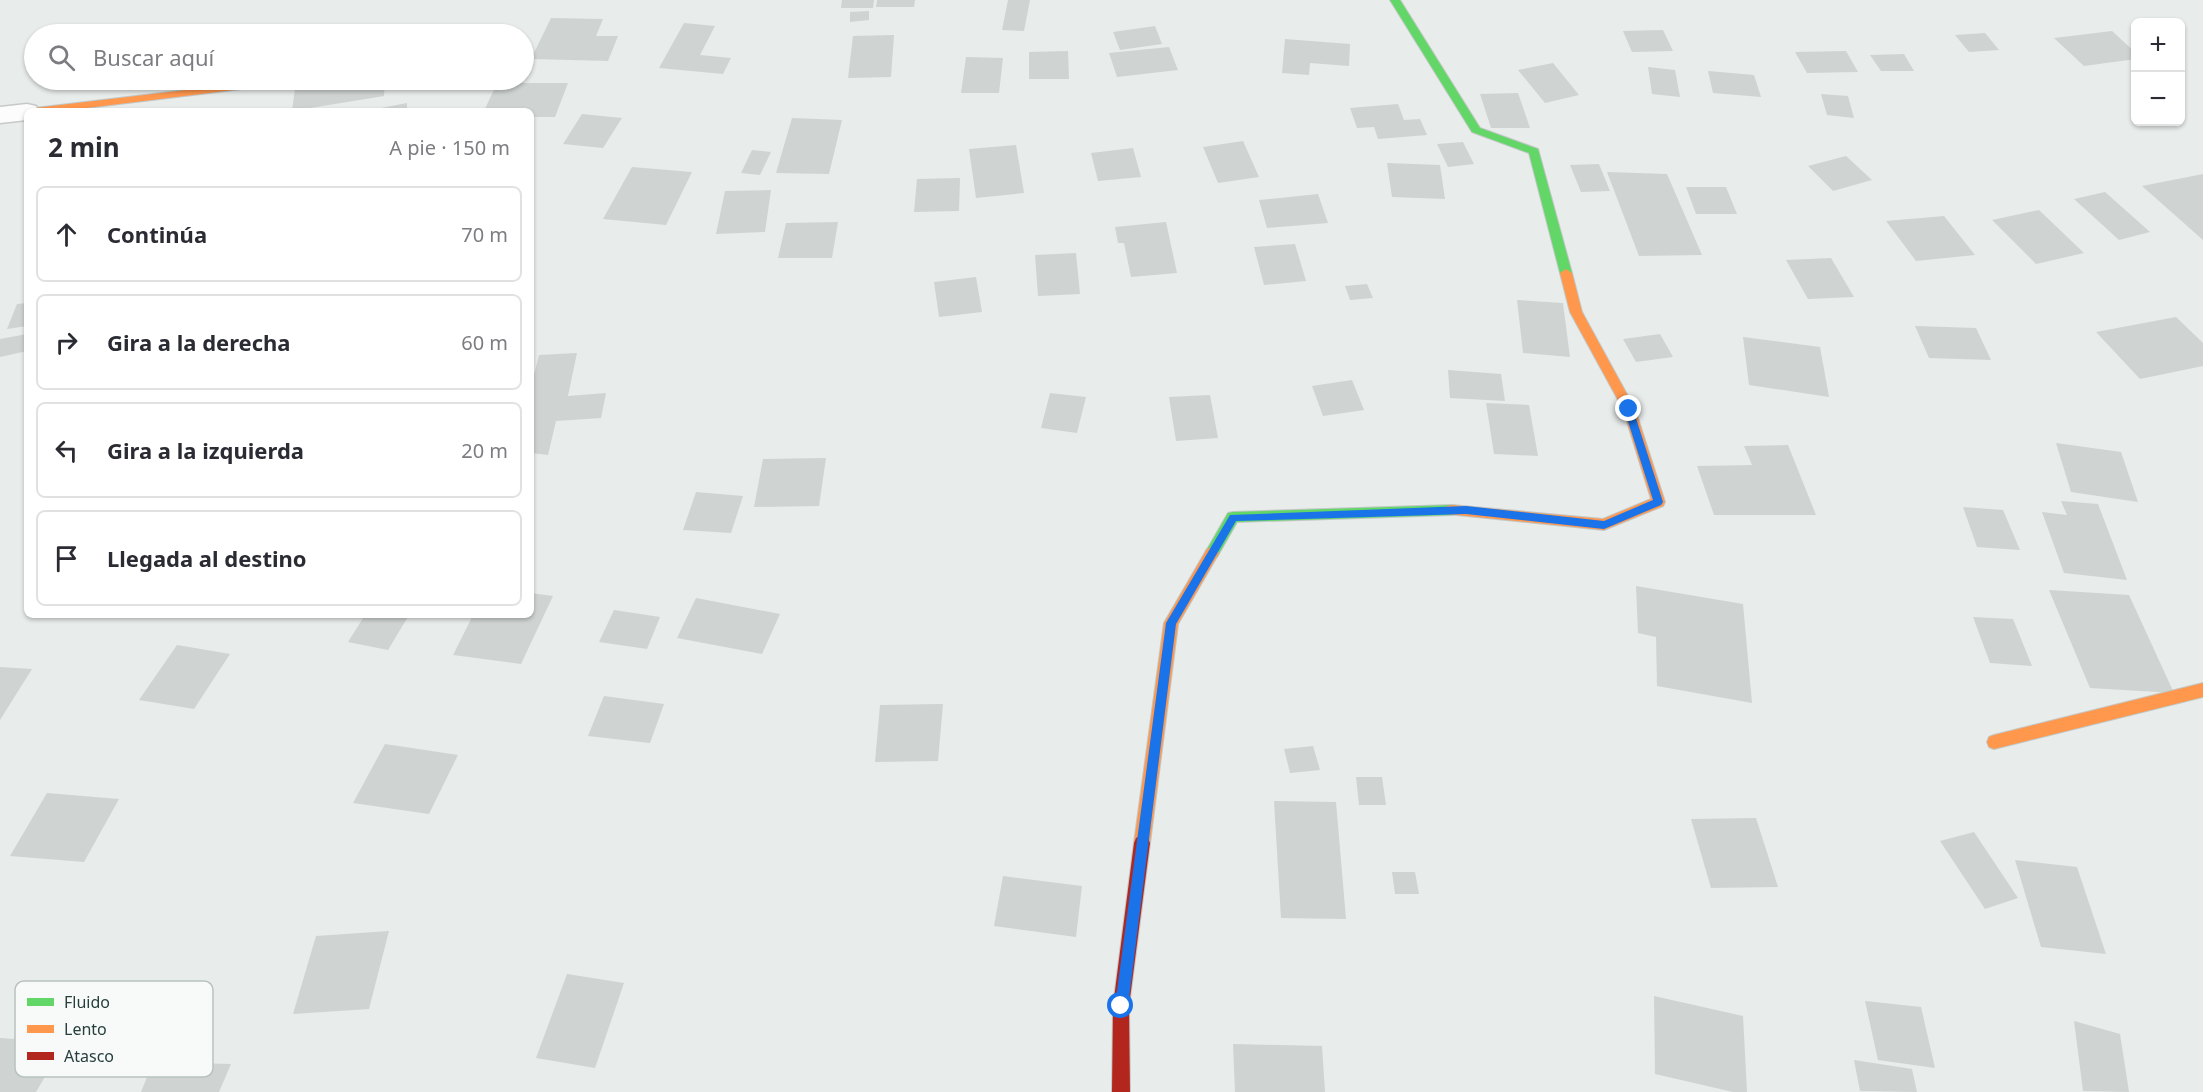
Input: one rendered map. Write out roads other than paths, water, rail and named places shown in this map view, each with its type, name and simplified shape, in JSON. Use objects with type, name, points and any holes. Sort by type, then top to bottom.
[{"type":"street","points":[[1121,1092],[1121,1006],[1171,623],[1233,517],[1466,510],[1604,525],[1658,502],[1629,409],[1576,312],[1534,152],[1476,130],[1395,0]]},
{"type":"street","points":[[60,108],[212,90]]},
{"type":"street","points":[[0,115],[24,112]]},
{"type":"street","points":[[1994,742],[2203,690]]}]
